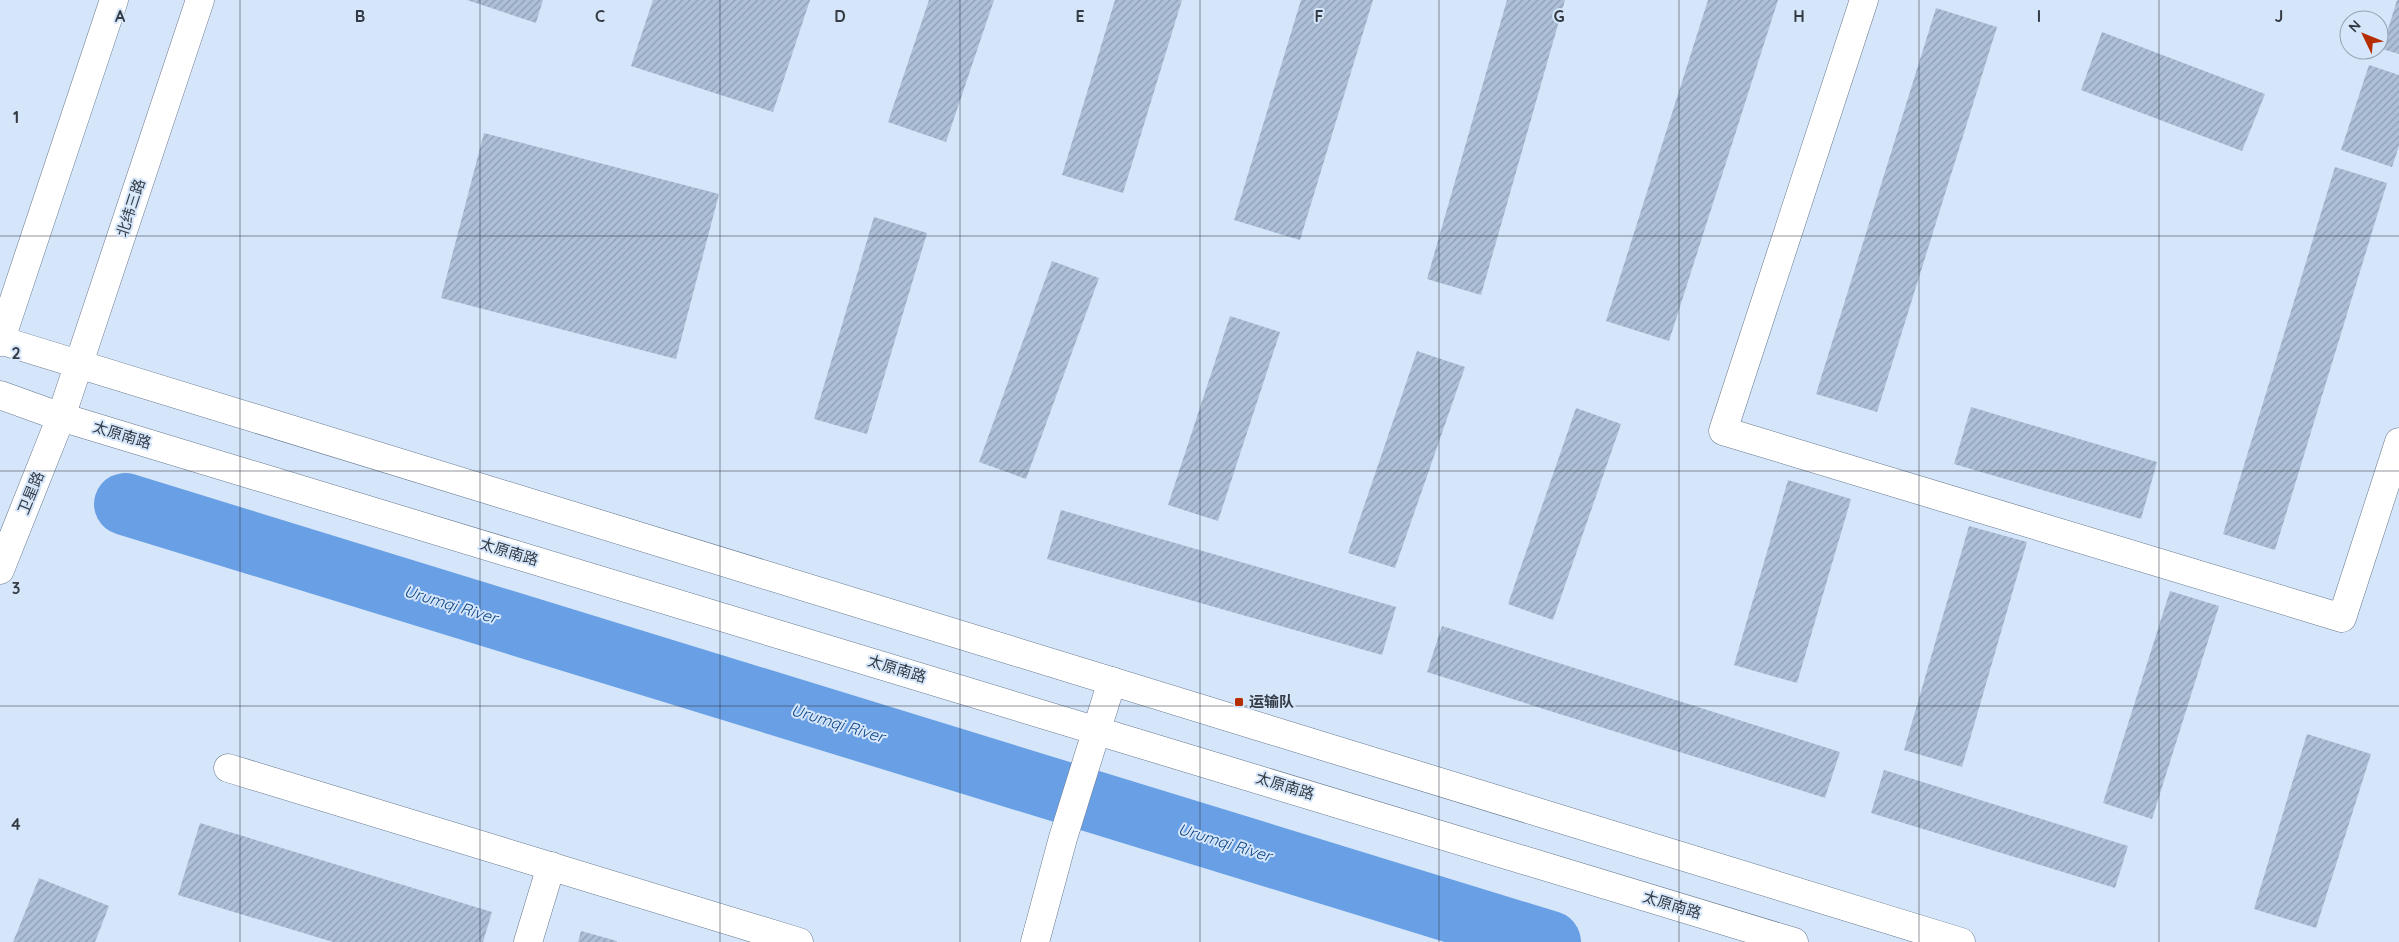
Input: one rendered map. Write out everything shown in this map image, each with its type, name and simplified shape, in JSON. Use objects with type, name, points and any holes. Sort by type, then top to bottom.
[{"type":"main road","points":[[114,0],[0,341],[79,363],[1960,942]]},
{"type":"main road","name":"北纬三路","points":[[61,417],[200,0]]},
{"type":"main road","points":[[1864,0],[1724,431],[2342,618],[2399,442]]},
{"type":"main road","name":"太原南路","points":[[0,395],[61,417],[1098,729],[1794,942]]},
{"type":"main road","name":"卫星路","points":[[0,570],[61,417]]},
{"type":"main road","points":[[1035,942],[1063,838],[1112,681]]},
{"type":"main road","points":[[228,768],[799,942]]},
{"type":"main road","points":[[528,942],[551,866]]},
{"type":"building","points":[[467,0],[543,0],[536,23]]},
{"type":"building","points":[[653,0],[810,0],[773,112],[631,66]]},
{"type":"building","points":[[929,0],[994,0],[946,142],[888,122]]},
{"type":"building","points":[[1115,0],[1182,0],[1123,193],[1062,175]]},
{"type":"building","points":[[1301,0],[1373,0],[1300,240],[1234,220]]},
{"type":"building","points":[[1507,0],[1565,0],[1481,295],[1427,279]]},
{"type":"building","points":[[1708,0],[1778,0],[1669,341],[1606,321]]},
{"type":"building","points":[[2397,0],[2399,0],[2399,54],[2389,51],[2389,26]]},
{"type":"building","points":[[1936,8],[1997,27],[1877,412],[1816,394]]},
{"type":"building","points":[[2102,32],[2265,94],[2242,151],[2081,90]]},
{"type":"building","points":[[2369,65],[2399,75],[2399,146],[2392,167],[2341,150]]},
{"type":"building","points":[[484,133],[719,194],[676,359],[441,298]]},
{"type":"building","points":[[2335,167],[2387,183],[2275,550],[2223,534]]},
{"type":"building","points":[[874,217],[927,233],[867,434],[814,419]]},
{"type":"building","points":[[1052,261],[1099,278],[1026,479],[979,462]]},
{"type":"building","points":[[1230,316],[1280,332],[1218,521],[1168,505]]},
{"type":"building","points":[[1417,351],[1465,367],[1395,568],[1348,553]]},
{"type":"building","points":[[1971,407],[2157,462],[2141,519],[1954,464]]},
{"type":"building","points":[[1576,408],[1621,424],[1553,620],[1508,604]]},
{"type":"building","points":[[1788,480],[1851,499],[1797,683],[1734,665]]},
{"type":"building","points":[[1061,510],[1396,607],[1382,655],[1047,559]]},
{"type":"building","points":[[1969,526],[2027,542],[1962,767],[1904,750]]},
{"type":"building","points":[[2170,591],[2219,606],[2152,819],[2103,803]]},
{"type":"building","points":[[1442,626],[1840,752],[1825,798],[1427,672]]},
{"type":"building","points":[[2307,734],[2371,754],[2316,928],[2254,909]]},
{"type":"building","points":[[1884,770],[2128,846],[2115,888],[1871,813]]},
{"type":"building","points":[[200,823],[492,912],[483,942],[333,942],[178,895]]},
{"type":"building","points":[[39,878],[109,906],[95,942],[13,942]]},
{"type":"building","points":[[581,931],[617,941],[617,942],[578,942]]},
{"type":"waterway","name":"Urumqi River","points":[[125,504],[1550,942]]},
{"type":"place","name":"运输队","points":[[1239,702]]}]
